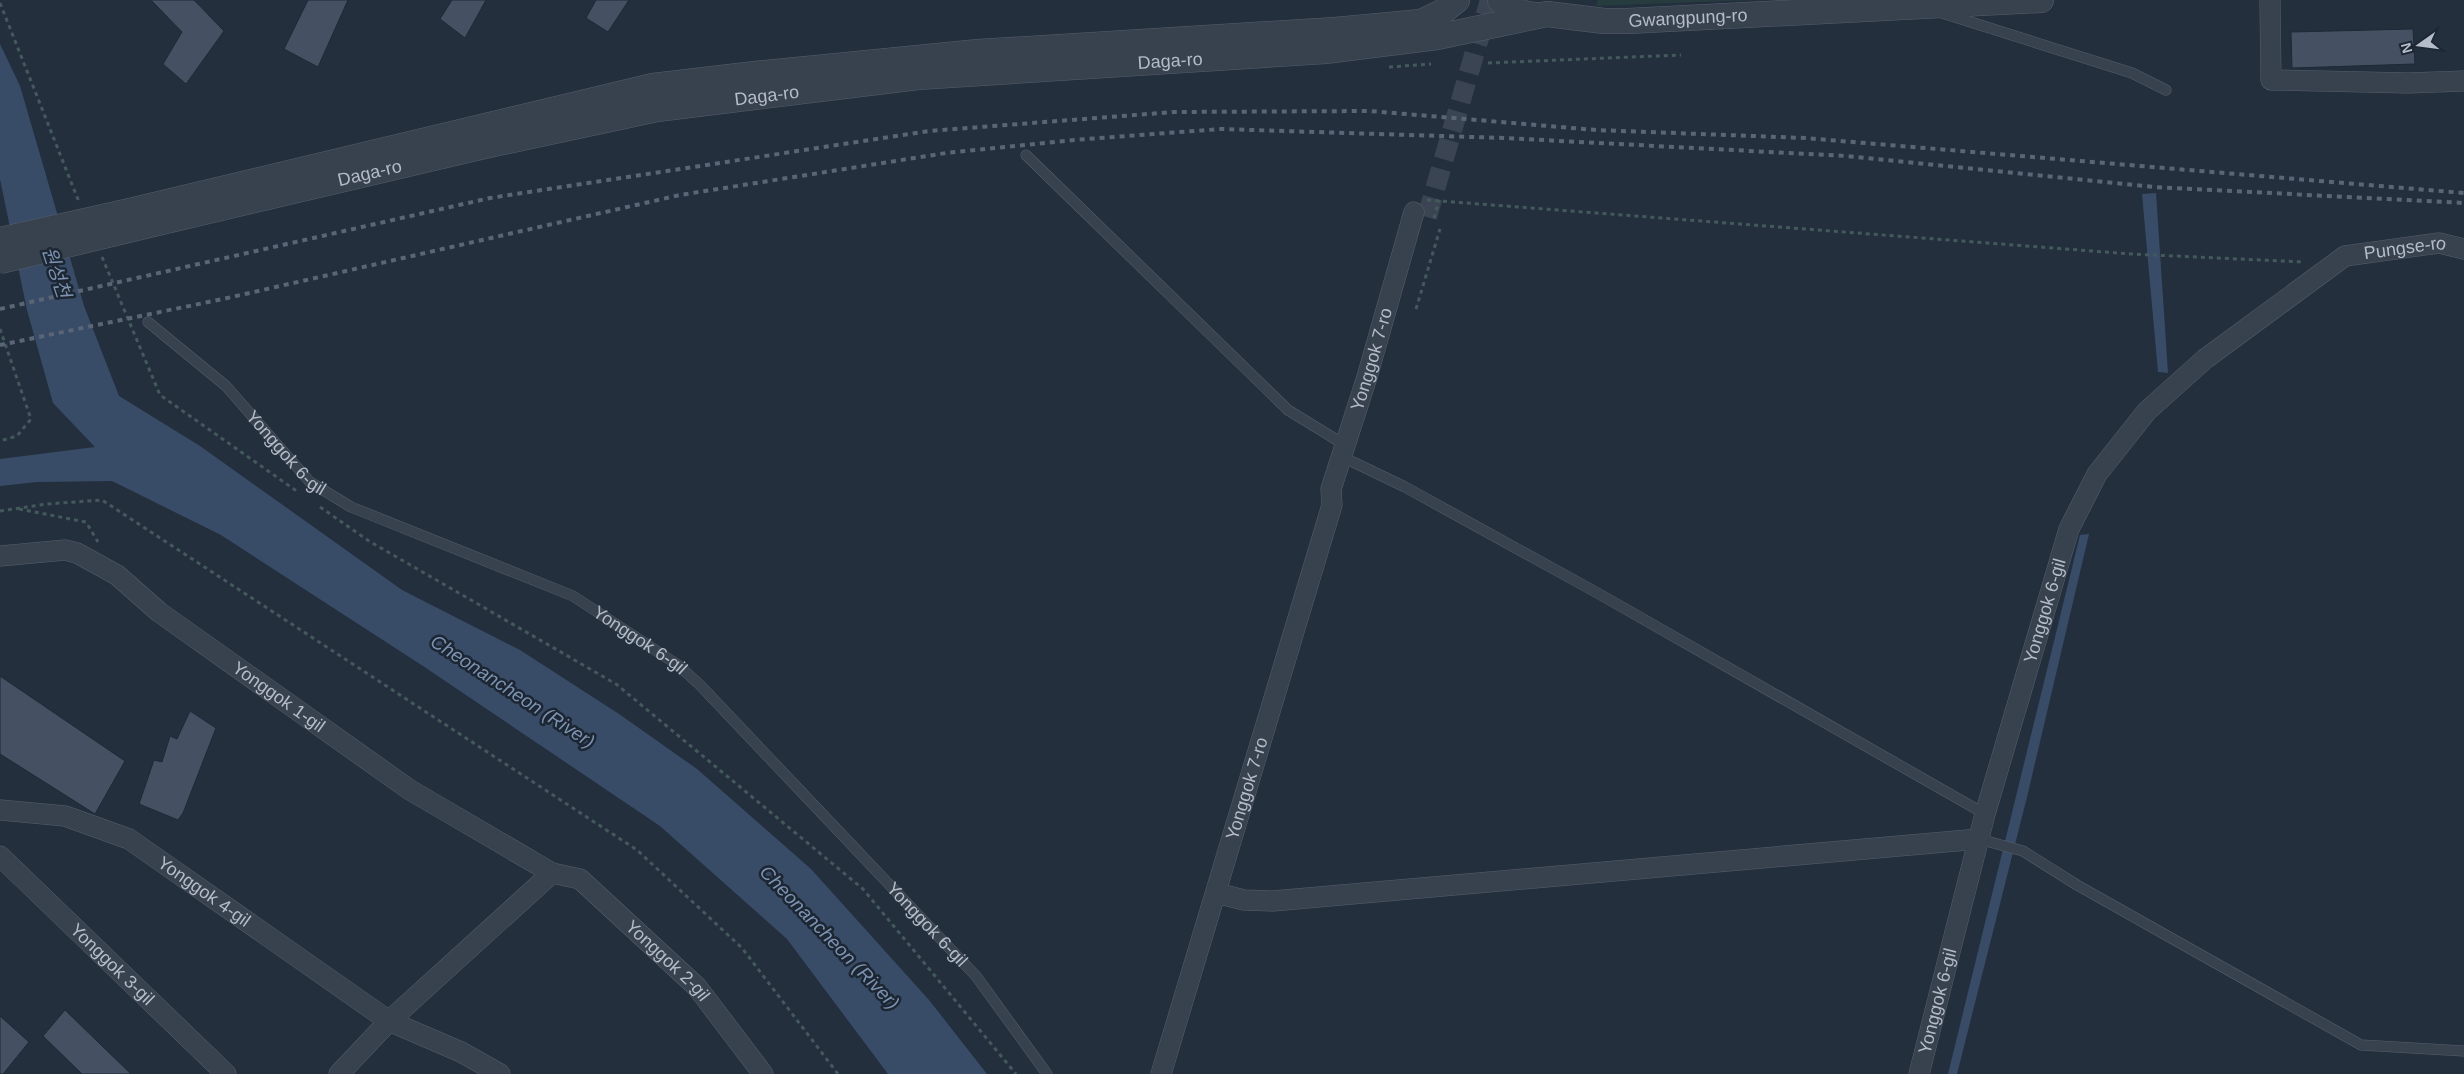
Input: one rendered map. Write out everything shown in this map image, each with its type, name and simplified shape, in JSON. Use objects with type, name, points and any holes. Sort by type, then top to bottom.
[{"type":"street","name":"Daga-ro","points":[[0,260],[133,219],[653,86],[978,52],[1335,30],[1421,22],[1442,12],[1457,0]]},
{"type":"street","points":[[1500,0],[1513,10],[1529,15],[1547,14],[1564,8],[1573,0]]},
{"type":"street","name":"Gwangpung-ro","points":[[1547,14],[1604,22],[1628,22],[2040,0]]},
{"type":"street","points":[[2270,0],[2271,80],[2408,83],[2464,81]]},
{"type":"street","name":"Daga-ro","points":[[0,240],[133,219],[657,109],[918,77],[1325,51],[1437,37],[1547,14]]},
{"type":"street","points":[[1437,37],[1628,22]]},
{"type":"street","name":"Yonggok 7-ro","points":[[1161,1074],[1332,505],[1343,493],[1349,454],[1426,215]]},
{"type":"street","name":"Pungse-ro","points":[[2340,259],[2439,243],[2464,249]]},
{"type":"street","name":"Yonggok 6-gil","points":[[1918,1074],[1985,841],[1985,814],[2070,529],[2097,474],[2147,410],[2205,359],[2340,259]]},
{"type":"street","name":"Yonggok 1-gil","points":[[0,556],[64,550],[77,553],[117,576],[159,612],[410,790],[552,873]]},
{"type":"street","name":"Yonggok 4-gil","points":[[0,810],[65,816],[129,839],[389,1021]]},
{"type":"street","points":[[1216,893],[1244,900],[1273,901],[1985,841]]},
{"type":"street","name":"Yonggok 3-gil","points":[[0,856],[226,1074]]},
{"type":"street","points":[[339,1074],[389,1021],[552,873]]},
{"type":"street","name":"Yonggok 2-gil","points":[[552,873],[580,879],[697,987],[762,1074]]},
{"type":"street","points":[[389,1021],[461,1052],[500,1074]]},
{"type":"street","points":[[461,1052],[473,1074]]},
{"type":"lane","points":[[1922,7],[2132,73],[2166,90]]},
{"type":"lane","points":[[1026,155],[1288,410],[1349,454],[1404,487],[1601,595],[1985,814]]},
{"type":"lane","name":"Yonggok 6-gil","points":[[148,322],[226,386],[310,482],[351,507],[573,596],[678,665],[700,685],[976,976],[1048,1074]]},
{"type":"lane","points":[[1985,841],[2024,851],[2077,885],[2361,1044],[2464,1051]]},
{"type":"path","points":[[0,3],[81,206]]},
{"type":"path","points":[[1488,63],[1682,55]]},
{"type":"path","points":[[1386,67],[1431,64]]},
{"type":"path","points":[[1416,309],[1426,215],[2131,254],[2340,259]]},
{"type":"path","points":[[100,251],[160,395],[305,496]]},
{"type":"path","points":[[0,329],[31,419],[17,436],[0,441]]},
{"type":"path","points":[[0,511],[47,504],[102,500],[637,850],[742,948],[838,1074]]},
{"type":"path","points":[[313,502],[369,541],[616,684],[863,889],[1016,1074]]},
{"type":"green space","points":[[1598,0],[1751,0],[1596,6]]},
{"type":"water","points":[[0,44],[20,86],[84,306],[119,396],[200,446],[402,590],[520,650],[619,714],[697,769],[811,869],[929,1000],[987,1074],[888,1074],[787,939],[660,826],[423,666],[221,535],[112,481],[37,482],[0,486],[0,459],[95,447],[53,403],[27,310],[0,179]]},
{"type":"water","points":[[2156,193],[2168,373],[2158,372],[2142,194]]},
{"type":"water","points":[[2089,534],[2027,797],[1957,1074],[1948,1074],[2080,535]]},
{"type":"building","points":[[151,0],[194,0],[224,31],[186,84],[163,64],[182,32]]},
{"type":"building","points":[[308,0],[348,0],[318,67],[284,49]]},
{"type":"building","points":[[452,0],[486,0],[465,38],[440,19]]},
{"type":"building","points":[[596,0],[629,0],[608,32],[586,18]]},
{"type":"building","points":[[2413,29],[2415,64],[2292,68],[2291,32]]},
{"type":"building","points":[[0,676],[125,761],[95,814],[0,754]]},
{"type":"building","points":[[190,711],[216,728],[183,813],[178,820],[139,804],[154,760],[162,762],[170,736],[177,739]]},
{"type":"building","points":[[65,1010],[131,1074],[82,1074],[43,1036]]},
{"type":"building","points":[[0,1016],[29,1042],[3,1074],[0,1074]]},
{"type":"tunnel","points":[[1427,217],[1490,0]]},
{"type":"railway","points":[[0,309],[490,198],[929,131],[1174,112],[1370,111],[1596,130],[1805,138],[2464,193]]},
{"type":"railway","points":[[0,345],[223,299],[680,195],[946,153],[1074,140],[1221,129],[1504,138],[1846,156],[2154,187],[2464,203]]},
{"type":"water label","name":"원성천","points":[[57,272]]},
{"type":"water label","name":"Cheonancheon (River)","points":[[513,691]]},
{"type":"water label","name":"Cheonancheon (River)","points":[[830,937]]}]
